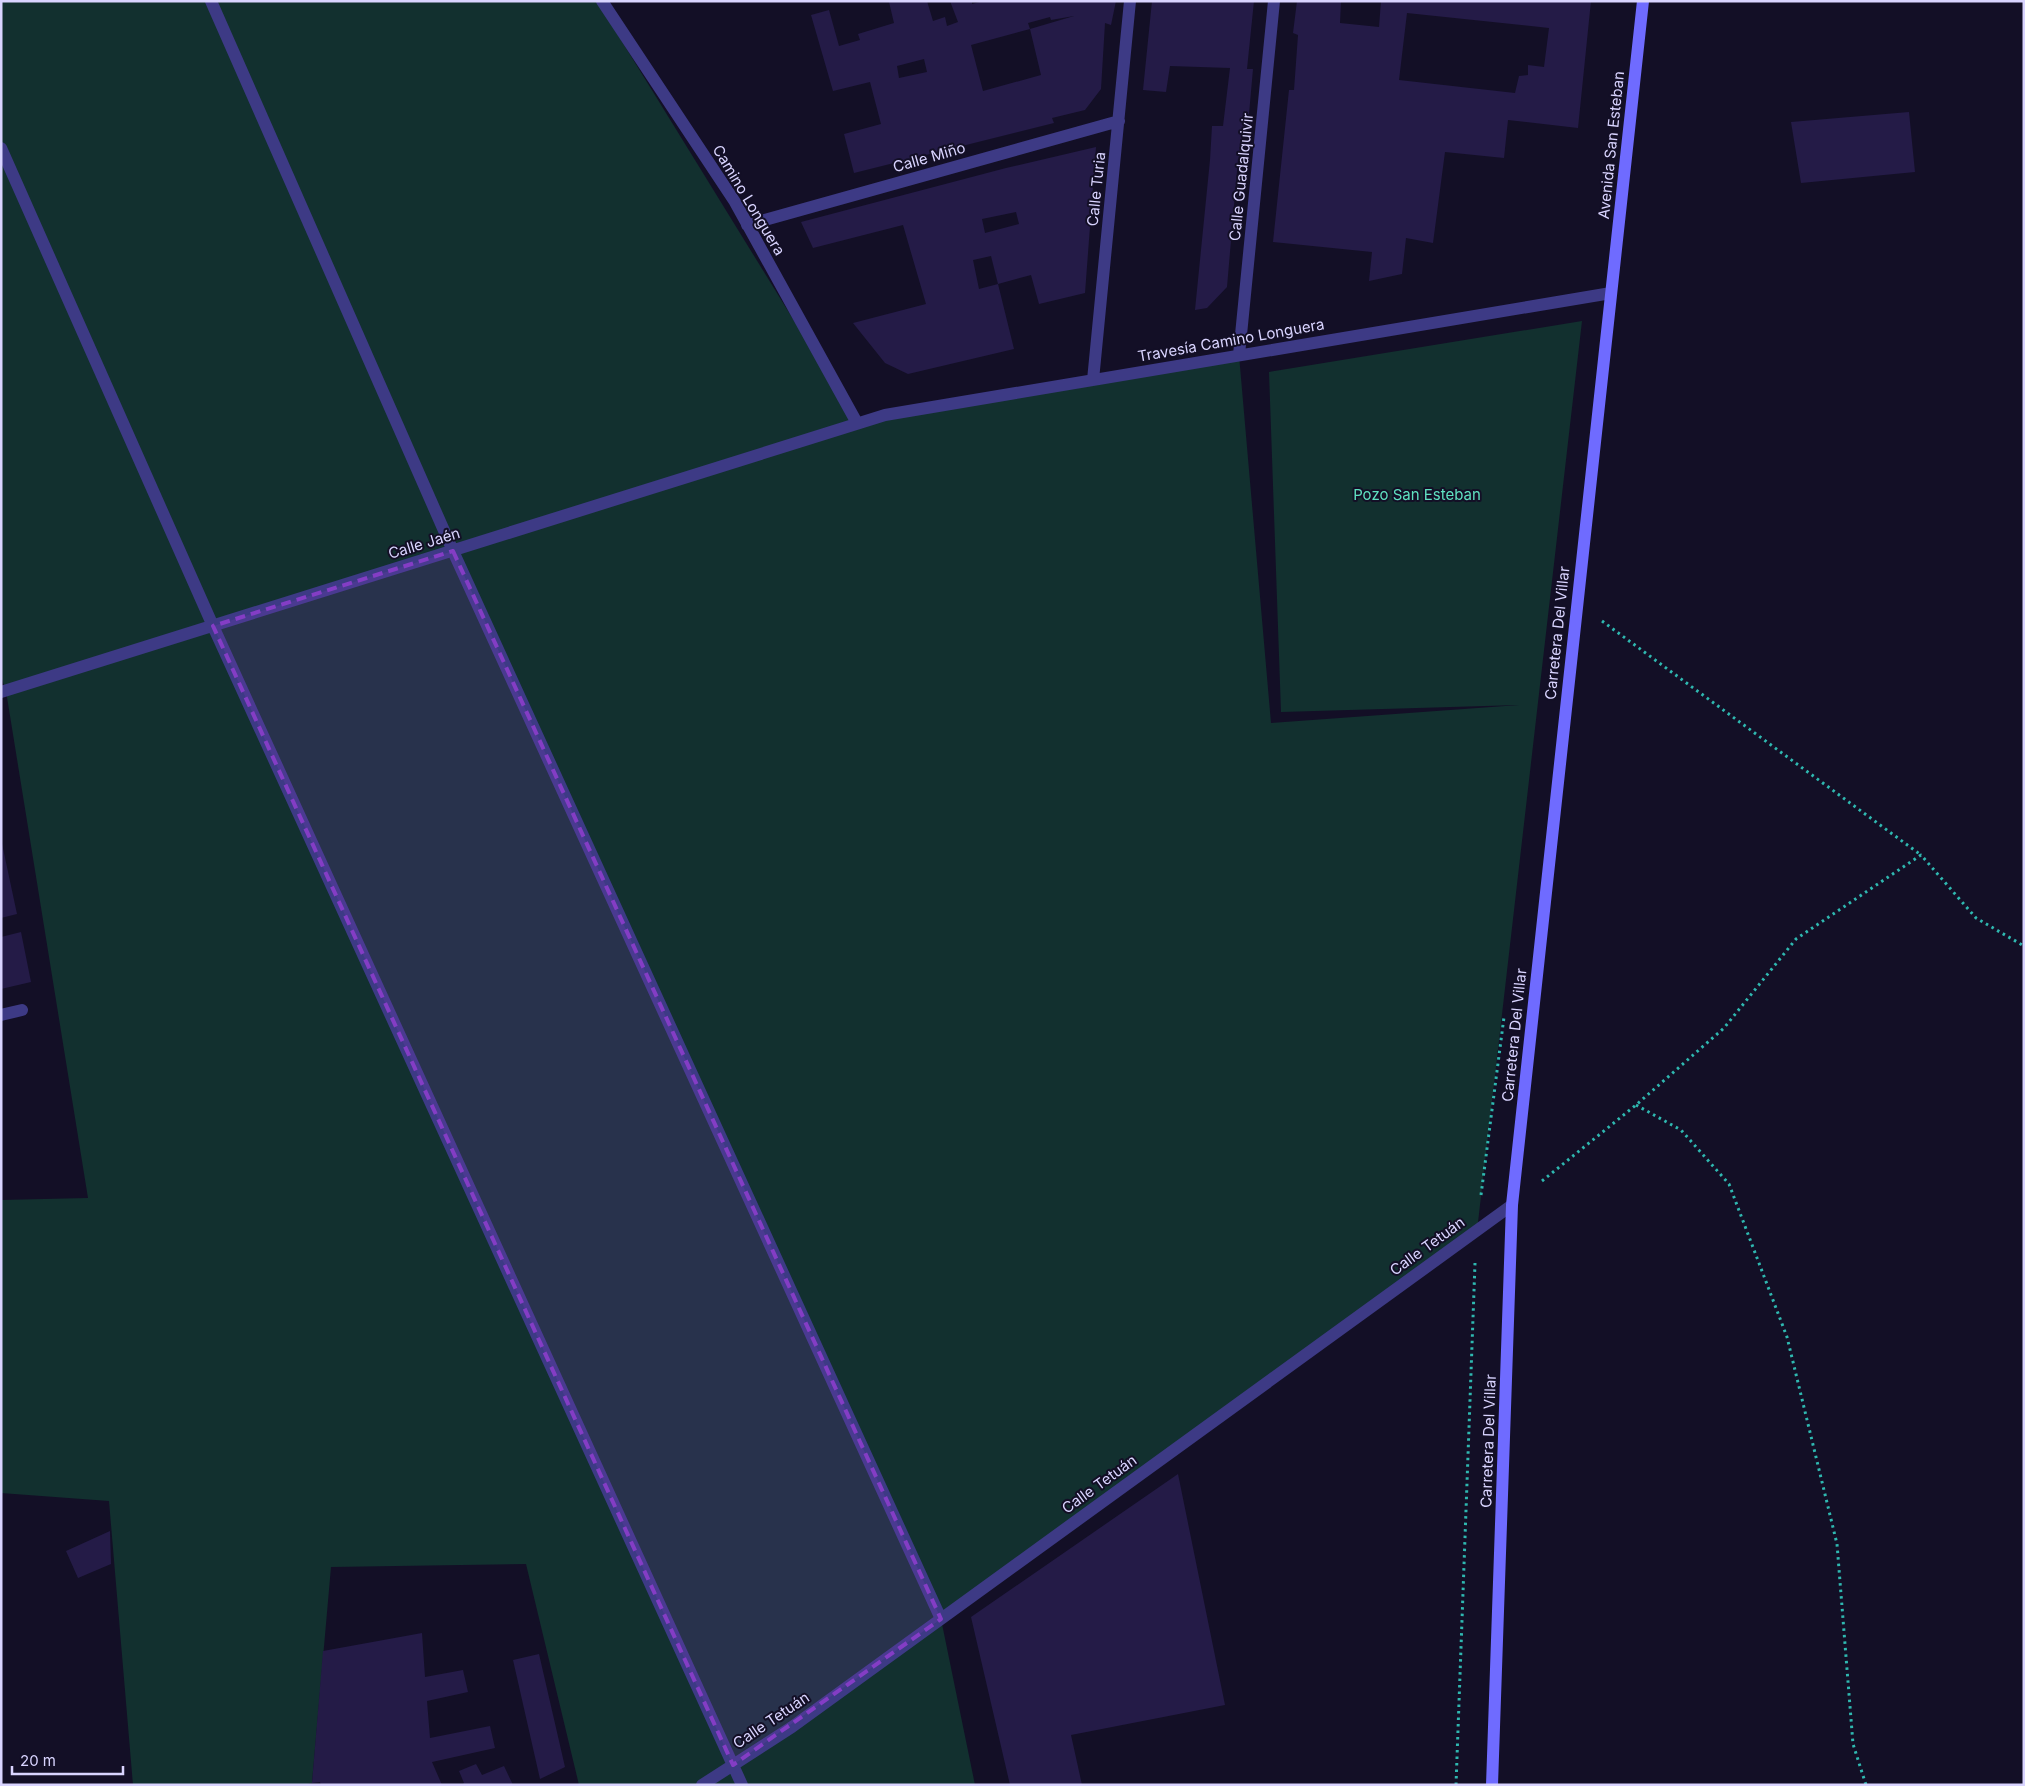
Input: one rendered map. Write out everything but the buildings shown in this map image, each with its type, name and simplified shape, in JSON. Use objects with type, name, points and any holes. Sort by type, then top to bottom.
[{"type":"street","points":[[211,1],[453,551],[941,1619]]},
{"type":"street","name":"Camino Longuera","points":[[602,1],[730,194],[857,423]]},
{"type":"street","name":"Calle Turia","points":[[1093,380],[1130,1]]},
{"type":"street","name":"Calle Guadalquivir","points":[[1239,355],[1274,1]]},
{"type":"street","name":"Avenida San Esteban","points":[[1611,293],[1642,1]]},
{"type":"street","name":"Calle Miño","points":[[747,225],[1119,121]]},
{"type":"street","points":[[3,154],[213,626],[742,1785]]},
{"type":"street","name":"Travesía Camino Longuera","points":[[857,423],[885,415],[1611,293]]},
{"type":"street","name":"Carretera Del Villar","points":[[1492,1785],[1512,1205],[1611,293]]},
{"type":"street","name":"Calle Jaén","points":[[1,692],[857,423]]},
{"type":"street","points":[[1,1015],[22,1010]]},
{"type":"street","name":"Calle Tetuán","points":[[702,1785],[792,1727],[1512,1205]]},
{"type":"path","points":[[1577,603],[1921,856],[1976,918],[2024,946]]},
{"type":"path","points":[[1512,1205],[1636,1105],[1724,1028],[1796,939],[1921,856]]},
{"type":"path","points":[[1636,1105],[1682,1130],[1729,1184],[1787,1337],[1836,1544],[1853,1744],[1866,1785]]},
{"type":"highlighted area","points":[[453,551],[941,1619],[733,1765],[213,626]]},
{"type":"green space","name":"Pozo San Esteban","points":[[1,1],[597,1],[857,423],[1239,355],[1271,723],[1519,705],[1281,712],[1269,372],[1582,321],[1477,1231],[941,1619],[975,1785],[579,1785],[526,1564],[331,1567],[312,1783],[303,1785],[133,1785],[109,1501],[1,1493],[1,1200],[88,1198],[6,691],[1,676]]}]
